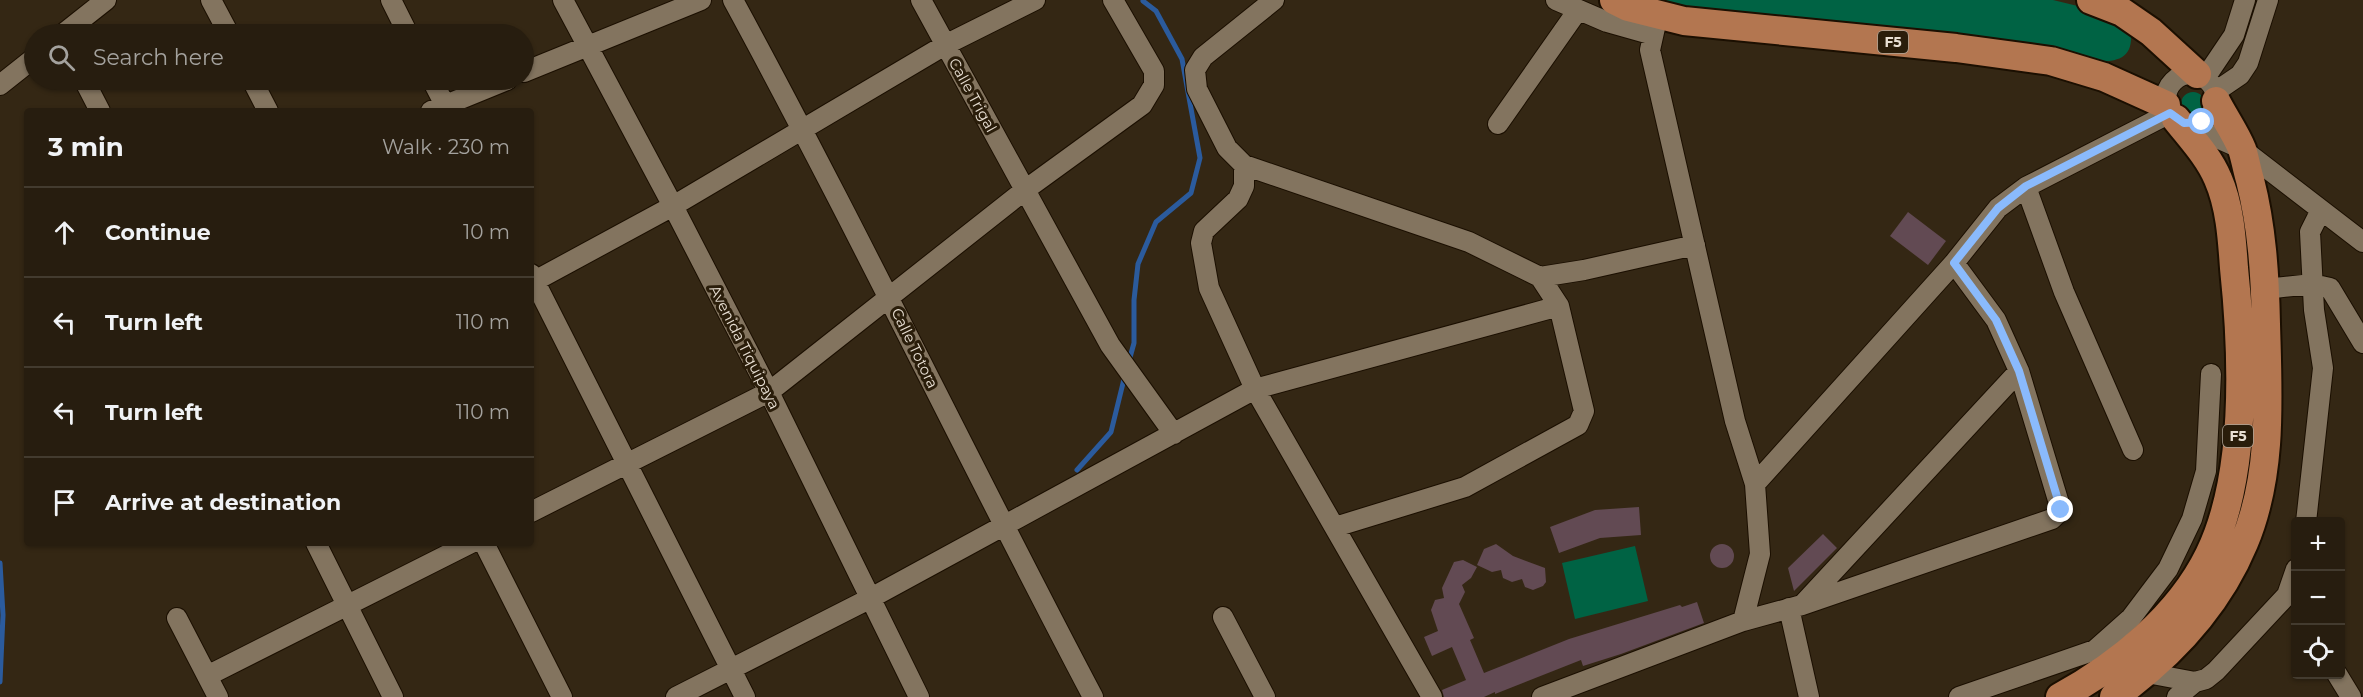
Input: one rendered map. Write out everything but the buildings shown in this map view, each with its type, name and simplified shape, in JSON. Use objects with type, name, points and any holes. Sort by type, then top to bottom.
[{"type":"highway","name":"F5","points":[[1614,0],[1655,25],[1684,21],[1956,48],[2051,60],[2104,77],[2174,115],[2212,165],[2219,181],[2231,236],[2240,322],[2238,439],[2222,521],[2209,555],[2195,578],[2151,631],[2088,682],[2060,697]]},
{"type":"highway","name":"F5","points":[[2091,0],[2122,12],[2151,32],[2208,86],[2242,149],[2254,197],[2265,290],[2268,399],[2266,449],[2257,500],[2244,542],[2230,572],[2207,608],[2180,642],[2147,673],[2114,697]]},
{"type":"street","points":[[76,24],[106,0]]},
{"type":"street","points":[[211,0],[224,24]]},
{"type":"street","points":[[390,0],[403,24]]},
{"type":"street","name":"Avenida Tiquipaya","points":[[563,0],[769,392],[919,697]]},
{"type":"street","points":[[534,68],[701,0]]},
{"type":"street","name":"Calle Totora","points":[[733,0],[890,298],[1003,527],[1093,697]]},
{"type":"street","name":"Calle Trigal","points":[[921,0],[1110,345],[1174,434]]},
{"type":"street","points":[[534,279],[673,206],[945,45],[1035,0]]},
{"type":"street","points":[[534,510],[769,392],[1026,190],[1142,105],[1154,85],[1154,71],[1114,0],[1121,0]]},
{"type":"street","points":[[1274,0],[1203,57],[1195,70],[1197,89],[1227,148],[1244,165],[1469,242],[1540,277],[1559,306],[1584,411],[1578,425],[1465,487],[1335,527]]},
{"type":"street","points":[[1556,0],[1607,22],[1655,25],[1650,50],[1736,421],[1755,484],[1760,554],[1743,621]]},
{"type":"street","points":[[1755,484],[1954,263],[1998,208],[2026,186],[2174,115],[2202,122],[2214,109],[2208,86],[2234,34],[2245,0]]},
{"type":"street","points":[[2174,115],[2168,88],[2180,75],[2208,86],[2240,75],[2248,63],[2268,0]]},
{"type":"street","points":[[1498,124],[1578,9]]},
{"type":"street","points":[[0,86],[24,66]]},
{"type":"street","points":[[89,90],[98,108]]},
{"type":"street","points":[[257,90],[266,108]]},
{"type":"street","points":[[435,90],[442,108]]},
{"type":"street","points":[[444,108],[485,90]]},
{"type":"street","points":[[2174,115],[2242,149],[2363,242]]},
{"type":"street","points":[[1244,165],[1244,186],[1238,199],[1204,231],[1201,243],[1209,288],[1256,389],[1432,697]]},
{"type":"street","points":[[2026,186],[2064,292],[2133,450]]},
{"type":"street","points":[[2307,517],[2323,368],[2314,310],[2310,232],[2321,210]]},
{"type":"street","points":[[1540,277],[1584,270],[1695,245]]},
{"type":"street","points":[[1542,697],[1743,621],[1796,607],[2052,519],[2061,510],[2019,371],[1996,320],[1954,263]]},
{"type":"street","points":[[534,284],[745,697]]},
{"type":"street","points":[[2265,290],[2312,284],[2330,288],[2363,343]]},
{"type":"street","points":[[676,697],[870,599],[1256,389],[1559,306]]},
{"type":"street","points":[[1796,607],[2019,371]]},
{"type":"street","points":[[1959,697],[2095,650],[2130,618],[2168,570],[2192,519],[2206,471],[2211,374]]},
{"type":"street","points":[[318,546],[393,697]]},
{"type":"street","points":[[207,676],[465,546]]},
{"type":"street","points":[[486,546],[562,697]]},
{"type":"street","points":[[2176,697],[2195,682],[2206,679],[2216,671],[2291,603]]},
{"type":"street","points":[[1796,607],[1809,697]]},
{"type":"street","points":[[1222,617],[1265,697]]},
{"type":"street","points":[[177,618],[218,697]]},
{"type":"street","points":[[2147,673],[2195,682]]},
{"type":"street","points":[[2340,679],[2351,697]]},
{"type":"green space","points":[[1653,0],[2053,0],[2094,10],[2131,32],[2131,41],[2130,48],[2123,56],[2112,61],[2097,62],[1840,23],[1680,6]]},
{"type":"green space","points":[[2193,92],[2202,95],[2205,104],[2202,113],[2193,116],[2184,113],[2181,104],[2184,95]]},
{"type":"green space","points":[[1635,546],[1648,601],[1575,619],[1562,563]]},
{"type":"waterway","points":[[1129,361],[1134,343],[1134,300],[1138,264],[1156,222],[1191,193],[1200,158],[1182,59],[1156,11],[1143,1]]},
{"type":"waterway","points":[[1077,470],[1111,432],[1125,375]]},
{"type":"waterway","points":[[0,563],[3,615],[0,682]]},
{"type":"route","points":[[2061,510],[2019,371],[1996,320],[1954,263],[1998,208],[2026,186],[2170,113],[2184,123],[2202,122]]}]
